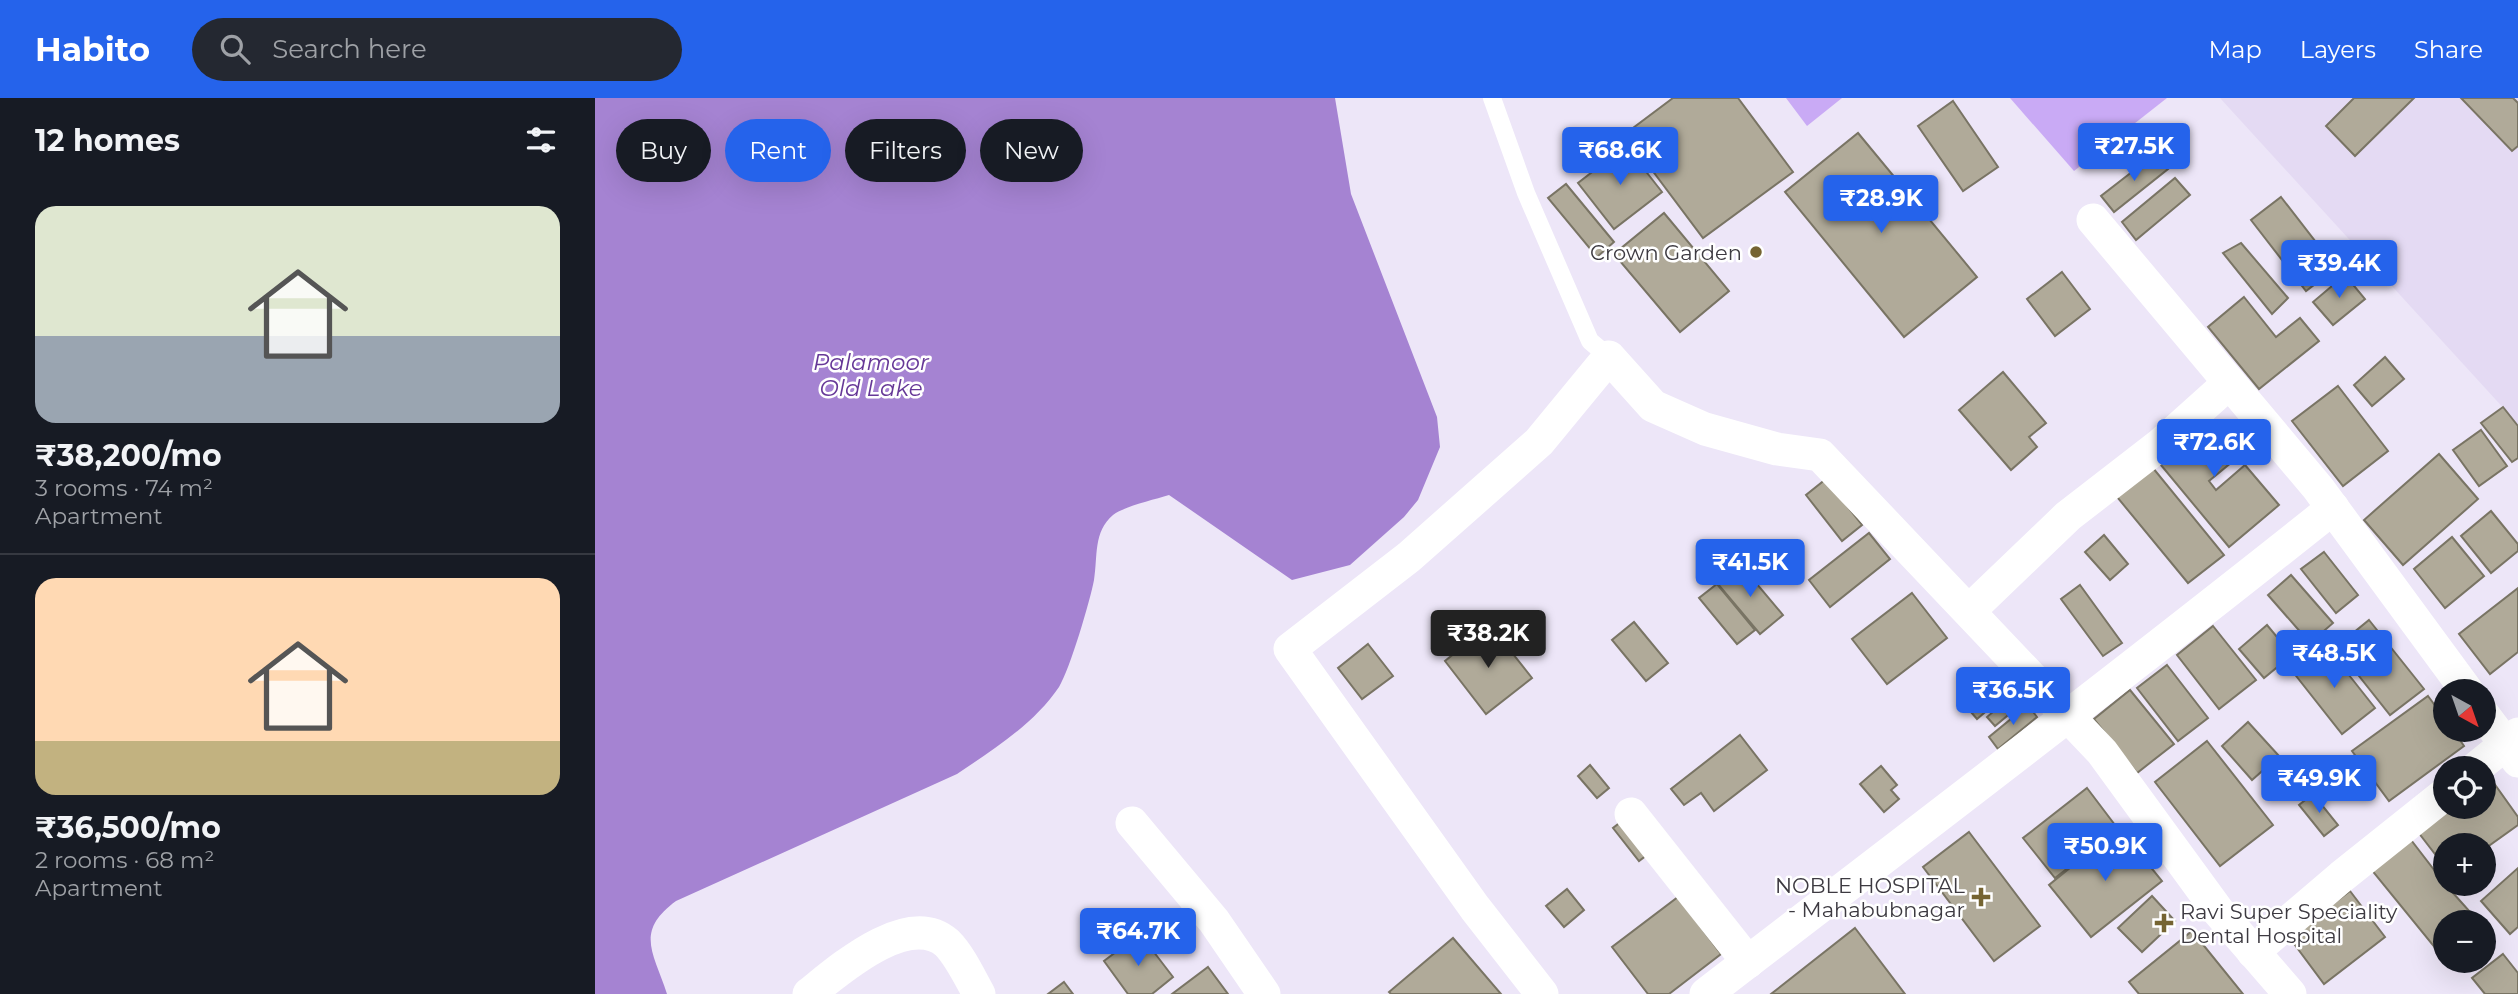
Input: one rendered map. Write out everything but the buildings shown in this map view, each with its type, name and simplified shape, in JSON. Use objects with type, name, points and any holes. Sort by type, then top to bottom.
[{"type":"street","points":[[2093,220],[2333,508],[2458,679]]},
{"type":"street","points":[[1542,994],[1475,908],[1290,649],[1409,557],[1539,442],[1609,357],[1653,405],[1705,429],[1777,449],[1820,455],[2102,752],[2218,911],[2290,994]]},
{"type":"street","points":[[1969,611],[2068,516],[2161,444],[2229,383]]},
{"type":"street","points":[[1706,994],[2069,716],[2333,508]]},
{"type":"street","points":[[2496,727],[2514,746],[2496,756]]},
{"type":"street","points":[[2253,952],[2433,804]]},
{"type":"street","points":[[1632,814],[1748,962]]},
{"type":"street","points":[[1132,823],[1214,921],[1265,994]]},
{"type":"street","points":[[809,994],[853,958],[902,934],[932,934],[948,944],[969,987]]},
{"type":"lane","points":[[1492,98],[1526,193],[1590,341],[1609,357]]},
{"type":"shaded area","points":[[1786,98],[1842,98],[1807,126]]},
{"type":"shaded area","points":[[2010,98],[2167,98],[2074,171]]},
{"type":"shaded area","points":[[2220,98],[2518,98],[2518,424]]},
{"type":"water","name":"Palamoor Old Lake","points":[[595,98],[1335,98],[1351,194],[1437,417],[1440,447],[1418,500],[1404,517],[1350,565],[1292,580],[1169,495],[1118,512],[1107,522],[1099,537],[1092,590],[1069,666],[1059,687],[1038,713],[999,745],[957,774],[676,901],[663,912],[651,933],[653,955],[667,994],[595,994]]},
{"type":"place","name":"Crown Garden","points":[[1756,252]]},
{"type":"place","name":"NOBLE HOSPITAL - Mahabubnagar","points":[[1981,897]]},
{"type":"place","name":"Ravi Super Speciality Dental Hospital","points":[[2164,923]]}]
